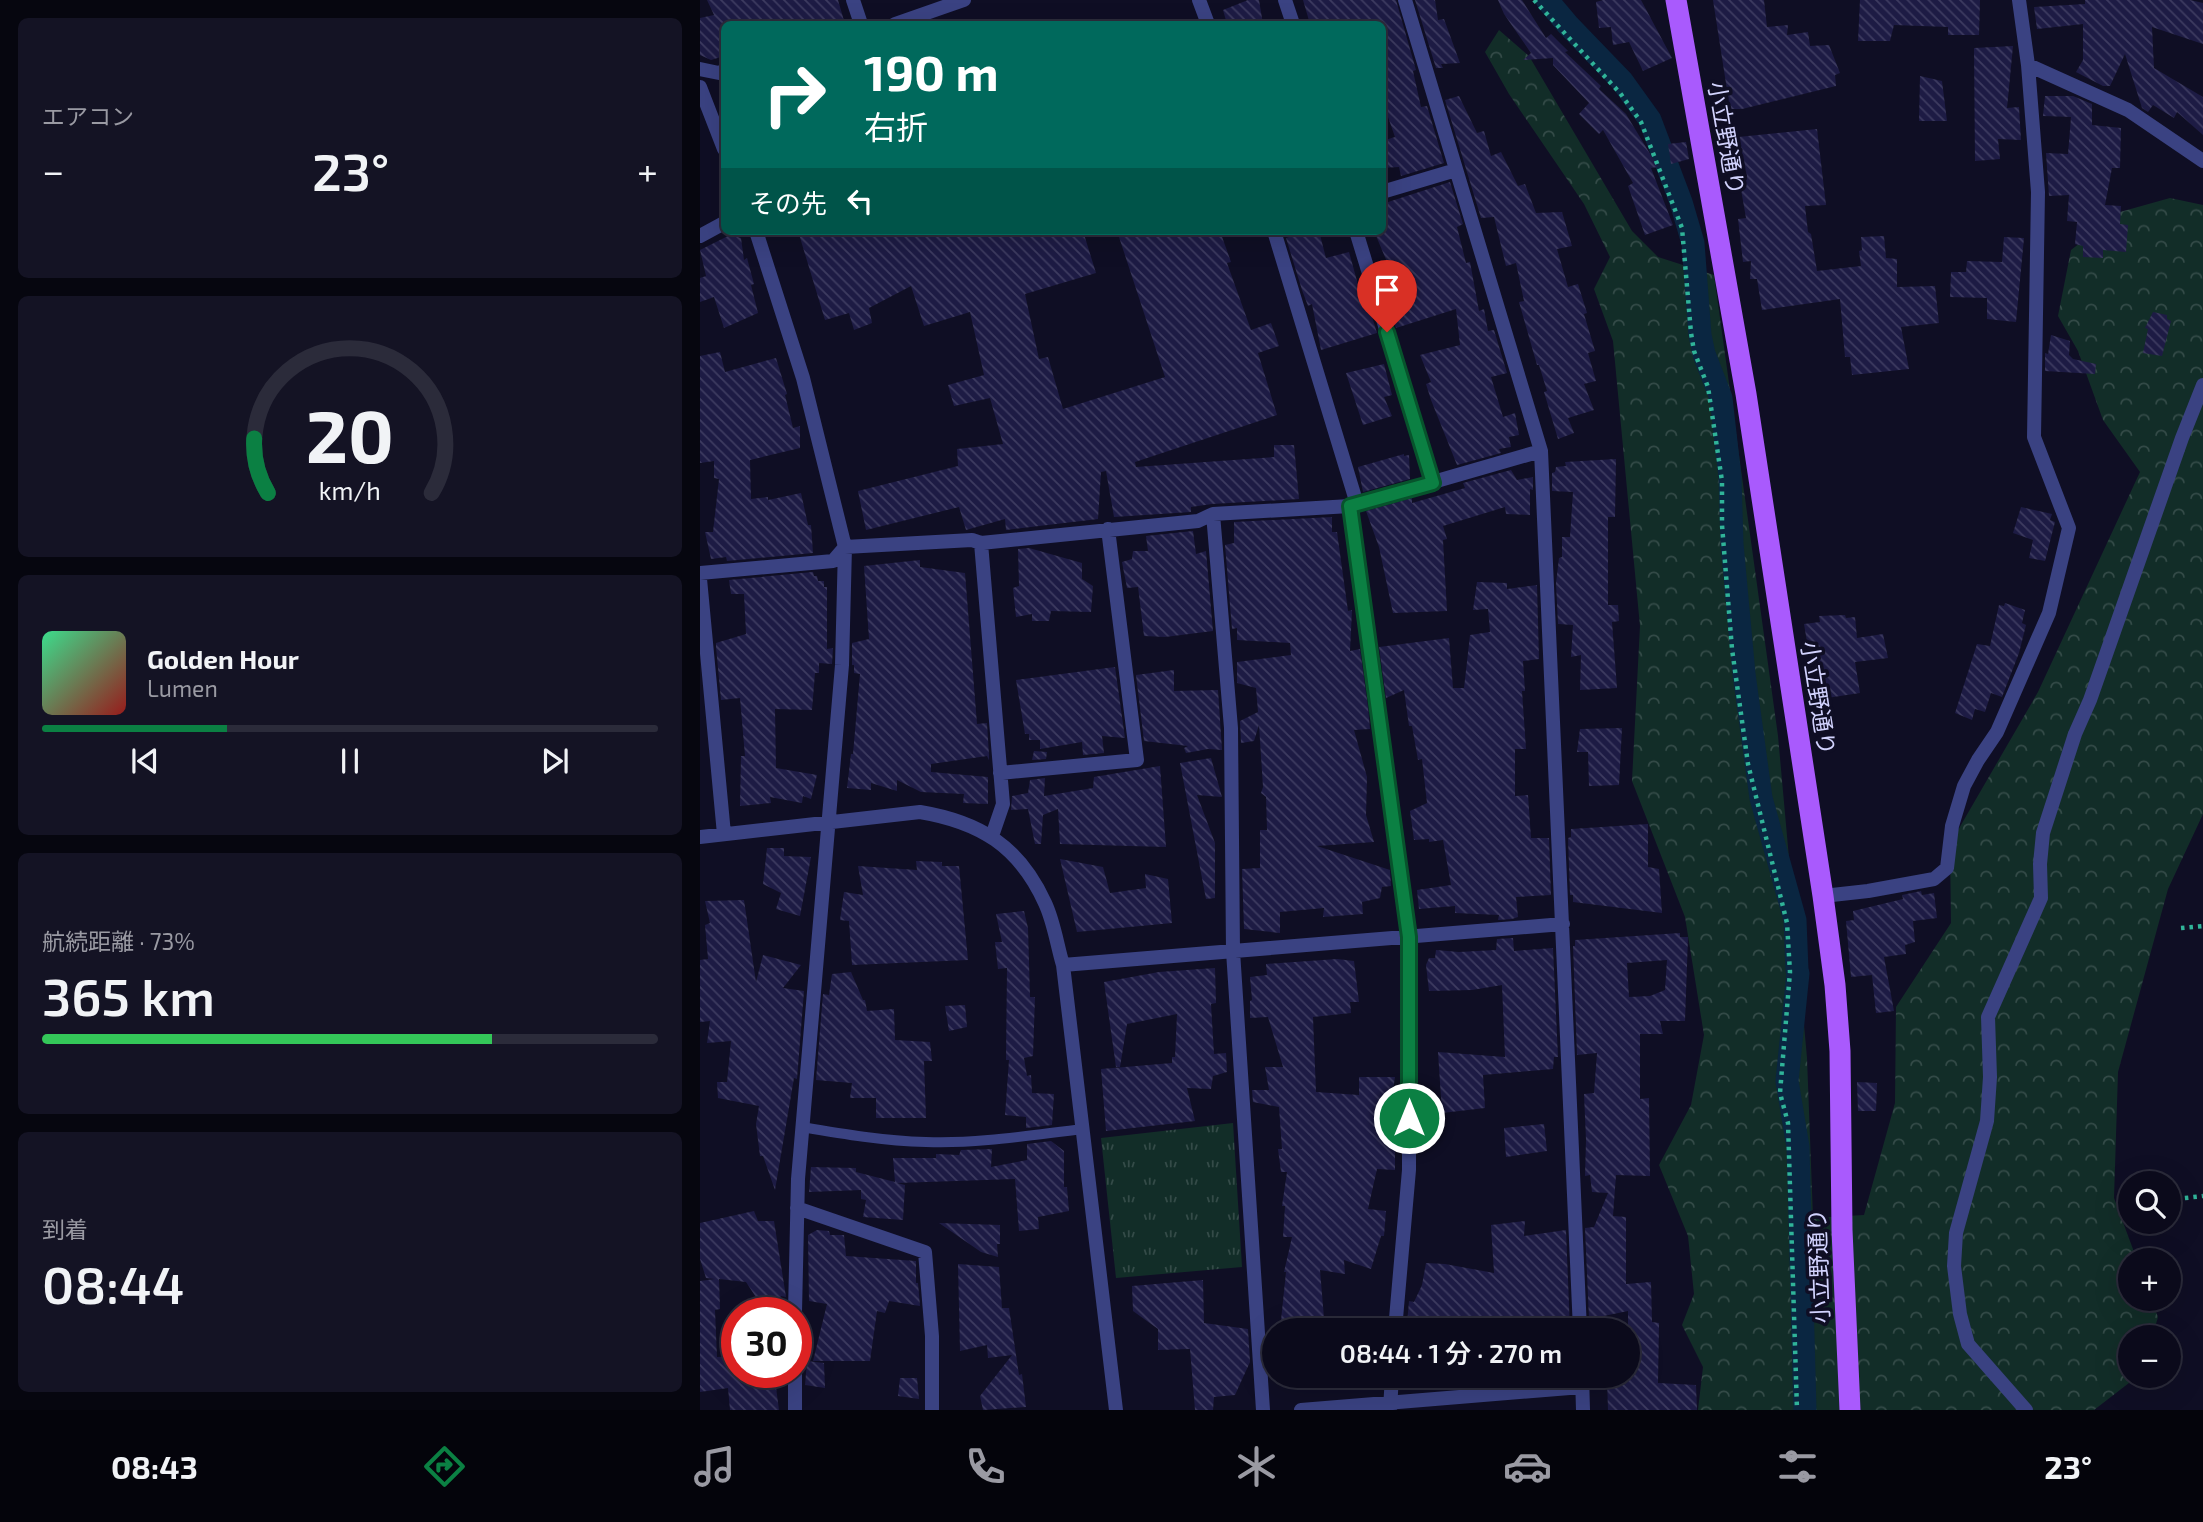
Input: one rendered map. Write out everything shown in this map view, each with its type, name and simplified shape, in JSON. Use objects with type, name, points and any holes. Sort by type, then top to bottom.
[{"type":"main road","name":"小立野通り","points":[[1676,0],[1746,394],[1824,896],[1835,985],[1840,1051],[1842,1230],[1850,1410]]},
{"type":"street","points":[[853,0],[860,21]]},
{"type":"street","points":[[904,21],[964,0]]},
{"type":"street","points":[[1199,0],[1207,21]]},
{"type":"street","points":[[1285,0],[1292,21]]},
{"type":"street","points":[[1405,0],[1541,451],[1579,1318]]},
{"type":"street","points":[[1824,896],[1934,879],[1947,868],[1952,825],[1964,786],[1997,732],[2049,613],[2068,528],[2034,437],[2038,192],[2028,65],[2019,0]]},
{"type":"street","points":[[2028,65],[2128,110],[2203,162]]},
{"type":"street","points":[[700,69],[721,72]]},
{"type":"street","points":[[700,87],[721,141]]},
{"type":"street","points":[[1386,191],[1456,170]]},
{"type":"street","points":[[700,236],[721,225]]},
{"type":"street","points":[[757,235],[803,378],[845,547],[842,665],[802,1126],[795,1297]]},
{"type":"street","points":[[1275,235],[1354,505],[1409,937],[1409,1170],[1396,1318]]},
{"type":"street","points":[[1357,235],[1433,483]]},
{"type":"street","points":[[2025,1410],[1968,1344],[1960,1314],[1954,1266],[1956,1233],[1987,1121],[1990,1077],[1987,1017],[2041,898],[2039,864],[2043,834],[2075,734],[2091,700],[2182,438],[2203,386]]},
{"type":"street","points":[[700,573],[833,561],[845,547],[972,540],[981,543],[1198,521],[1213,514],[1354,505],[1541,451]]},
{"type":"street","points":[[1213,514],[1231,728],[1233,951],[1263,1410]]},
{"type":"street","points":[[1000,773],[1137,760],[1108,529]]},
{"type":"street","points":[[981,543],[1003,804],[992,836]]},
{"type":"street","points":[[700,579],[724,834]]},
{"type":"street","points":[[700,837],[920,813],[947,817],[992,836],[1027,873],[1046,904],[1063,965],[1116,1410]]},
{"type":"street","points":[[1063,965],[1563,924]]},
{"type":"street","points":[[797,1208],[925,1252],[932,1336],[932,1410]]},
{"type":"street","points":[[795,1388],[795,1410]]},
{"type":"street","points":[[1390,1406],[1391,1388]]},
{"type":"street","points":[[1301,1410],[1390,1406],[1528,1388]]},
{"type":"street","points":[[1582,1388],[1583,1410]]},
{"type":"lane","points":[[802,1126],[860,1138],[927,1143],[1001,1139],[1083,1129]]},
{"type":"path","points":[[1534,0],[1620,93],[1642,122],[1682,228],[1691,333],[1694,351],[1708,387],[1722,481],[1722,525],[1732,649],[1748,764],[1787,923],[1790,972],[1780,1093],[1788,1123],[1797,1410]]},
{"type":"path","points":[[2181,928],[2203,926]]},
{"type":"path","points":[[2181,1199],[2203,1196]]},
{"type":"green space","points":[[1499,30],[1529,56],[1632,231],[1658,257],[1714,275],[1778,736],[1807,1058],[1813,1218],[1864,1215],[1895,1103],[1896,1007],[1951,923],[1950,844],[2038,692],[2140,472],[2103,420],[2078,351],[2058,316],[2071,250],[2120,212],[2170,198],[2203,205],[2203,814],[2168,889],[2118,1072],[2114,1198],[2118,1209],[2118,1234],[2127,1234],[2133,1248],[2118,1248],[2118,1311],[2156,1311],[2158,1317],[2156,1325],[2118,1325],[2118,1388],[2122,1388],[2094,1410],[1698,1410],[1703,1367],[1682,1325],[1694,1294],[1688,1236],[1659,1165],[1691,1105],[1704,1035],[1685,917],[1632,781],[1640,626],[1613,341],[1594,289],[1610,257],[1584,204],[1509,94],[1485,52]]},
{"type":"green space","points":[[1233,1123],[1242,1267],[1116,1278],[1101,1138]]},
{"type":"building","points":[[707,0],[838,0],[844,21],[721,21],[721,57],[711,60],[700,55],[700,18],[714,15]]},
{"type":"building","points":[[1248,0],[1259,0],[1262,21],[1226,21],[1223,10]]},
{"type":"building","points":[[1303,0],[1396,0],[1416,70],[1413,71],[1421,107],[1427,106],[1444,163],[1401,176],[1399,167],[1386,168],[1386,140],[1395,137],[1386,111],[1386,21],[1309,21]]},
{"type":"building","points":[[1415,0],[1435,0],[1438,20],[1444,19],[1460,63],[1441,64],[1443,68],[1436,68]]},
{"type":"building","points":[[1498,0],[1522,0],[1546,38],[1551,34],[1568,51],[1565,52],[1601,86],[1599,89],[1626,114],[1658,167],[1651,168],[1673,225],[1645,235],[1628,186],[1633,183],[1603,130],[1599,134],[1579,114],[1589,103],[1553,65],[1553,58],[1523,60],[1531,53],[1504,14]]},
{"type":"building","points":[[1641,0],[1672,58],[1643,71],[1629,42],[1613,45],[1611,27],[1599,28],[1596,2]]},
{"type":"building","points":[[1713,0],[1764,0],[1767,27],[1788,25],[1787,35],[1808,32],[1810,46],[1829,45],[1840,73],[1835,75],[1836,86],[1742,109],[1730,109]]},
{"type":"building","points":[[1860,0],[1980,0],[1979,35],[1948,35],[1948,27],[1894,25],[1890,41],[1858,41]]},
{"type":"building","points":[[2085,0],[2190,0],[2203,3],[2203,44],[2152,27],[2154,68],[2203,97],[2203,135],[2177,112],[2174,118],[2153,105],[2148,112],[2142,108],[2125,54],[2110,86],[2103,86],[2076,72],[2083,60],[2083,24],[2037,29],[2034,7],[2085,4]]},
{"type":"building","points":[[2013,46],[2007,108],[2019,107],[2021,140],[1998,139],[2000,159],[1975,161],[1974,48]]},
{"type":"building","points":[[1920,76],[1942,81],[1947,121],[1919,121]]},
{"type":"building","points":[[1459,96],[1477,133],[1484,131],[1491,156],[1501,152],[1518,186],[1525,184],[1536,213],[1562,212],[1572,246],[1557,249],[1568,287],[1578,284],[1587,313],[1584,314],[1595,351],[1588,353],[1596,381],[1584,384],[1594,410],[1568,418],[1574,433],[1558,439],[1544,392],[1547,391],[1519,302],[1524,301],[1516,263],[1506,266],[1494,217],[1481,218],[1445,100]]},
{"type":"building","points":[[2045,96],[2073,96],[2092,104],[2092,125],[2121,128],[2120,168],[2112,168],[2105,205],[2121,206],[2120,224],[2128,225],[2126,252],[2103,250],[2103,258],[2083,257],[2083,246],[2075,244],[2077,222],[2067,221],[2069,195],[2049,196],[2046,153],[2068,154],[2071,117],[2043,116]]},
{"type":"building","points":[[1817,129],[1826,205],[1805,206],[1817,271],[1861,266],[1861,237],[1884,236],[1886,258],[1897,259],[1897,287],[1935,286],[1939,323],[1901,327],[1909,369],[1852,375],[1850,357],[1845,357],[1840,299],[1762,310],[1757,279],[1750,279],[1751,261],[1743,262],[1738,219],[1746,218],[1739,178],[1747,176],[1738,137]]},
{"type":"building","points":[[1686,142],[1689,159],[1671,164],[1668,144]]},
{"type":"building","points":[[1450,182],[1463,224],[1457,227],[1466,263],[1470,262],[1479,311],[1484,309],[1488,331],[1494,330],[1507,373],[1491,377],[1503,417],[1515,413],[1519,435],[1509,437],[1511,447],[1499,449],[1501,453],[1457,465],[1431,400],[1426,384],[1431,382],[1420,355],[1460,345],[1456,309],[1396,328],[1382,283],[1395,281],[1376,235],[1386,235],[1386,203]]},
{"type":"building","points":[[730,235],[741,238],[744,260],[747,258],[754,284],[751,285],[758,313],[724,328],[714,297],[700,302],[700,278],[706,276],[700,250]]},
{"type":"building","points":[[799,235],[1084,235],[1096,273],[1025,294],[1039,359],[1048,357],[1063,409],[1165,377],[1118,235],[1221,235],[1231,262],[1227,263],[1251,330],[1271,323],[1279,346],[1258,353],[1277,415],[1135,462],[1136,467],[1274,457],[1274,445],[1294,445],[1299,499],[1212,504],[1191,507],[1191,512],[1114,517],[1106,471],[1101,472],[1098,519],[1006,530],[1005,519],[966,530],[959,507],[866,530],[858,491],[958,466],[957,449],[1003,444],[990,398],[954,406],[948,385],[984,375],[970,312],[924,326],[911,286],[869,308],[872,323],[854,330],[849,313],[825,320]]},
{"type":"building","points":[[1295,235],[1320,235],[1326,258],[1349,252],[1359,288],[1363,287],[1377,333],[1321,350],[1312,304],[1308,306],[1286,238]]},
{"type":"building","points":[[2004,237],[2024,238],[2016,322],[1987,319],[1987,298],[1950,297],[1951,272],[1966,272],[1967,261],[2002,262]]},
{"type":"building","points":[[2153,312],[2167,315],[2167,319],[2171,321],[2162,356],[2143,353],[2148,329],[2145,328]]},
{"type":"building","points":[[2051,335],[2070,341],[2069,355],[2073,359],[2096,364],[2095,374],[2045,371],[2045,353],[2048,354]]},
{"type":"building","points":[[720,352],[725,372],[776,358],[787,394],[785,395],[793,428],[800,426],[800,448],[750,460],[751,499],[768,497],[768,500],[801,493],[808,525],[811,525],[813,553],[727,561],[726,557],[711,559],[705,532],[713,532],[719,479],[714,478],[714,461],[700,463],[700,356]]},
{"type":"building","points":[[1384,364],[1392,395],[1384,397],[1392,416],[1363,425],[1346,373]]},
{"type":"building","points":[[1404,454],[1409,455],[1410,479],[1363,492],[1358,467]]},
{"type":"building","points":[[1616,459],[1615,517],[1608,517],[1608,605],[1618,605],[1619,621],[1612,622],[1617,688],[1580,690],[1581,655],[1571,657],[1573,625],[1558,624],[1556,583],[1559,558],[1562,557],[1562,537],[1570,537],[1573,492],[1552,491],[1552,473],[1556,467],[1566,466],[1565,462]]},
{"type":"building","points":[[1511,470],[1517,480],[1533,477],[1530,515],[1506,514],[1505,507],[1443,526],[1447,539],[1443,540],[1447,611],[1393,613],[1379,547],[1366,511],[1412,498],[1412,503],[1465,488],[1463,483]]},
{"type":"building","points":[[2021,507],[2052,514],[2050,520],[2055,522],[2045,561],[2029,558],[2033,540],[2013,533]]},
{"type":"building","points":[[1332,517],[1332,532],[1337,532],[1348,611],[1352,610],[1350,651],[1360,649],[1368,707],[1370,729],[1354,730],[1367,777],[1366,815],[1374,842],[1317,846],[1390,870],[1391,886],[1382,887],[1380,898],[1362,902],[1363,914],[1323,917],[1324,908],[1280,912],[1280,933],[1244,929],[1242,869],[1260,868],[1260,830],[1267,830],[1266,797],[1261,793],[1263,787],[1259,725],[1254,741],[1241,743],[1240,721],[1258,712],[1256,688],[1237,683],[1237,662],[1291,655],[1290,643],[1237,640],[1237,628],[1232,629],[1225,545],[1234,543],[1234,522]]},
{"type":"building","points":[[1193,531],[1196,554],[1206,551],[1213,631],[1165,637],[1144,636],[1138,587],[1127,588],[1122,562],[1132,559],[1133,551],[1148,551],[1146,536]]},
{"type":"building","points":[[1029,548],[1082,563],[1082,579],[1093,586],[1091,612],[1051,611],[1049,621],[1032,621],[1032,614],[1016,617],[1013,588],[1019,586],[1018,549]]},
{"type":"building","points":[[920,560],[920,567],[965,573],[977,724],[987,723],[989,755],[989,760],[987,756],[931,764],[931,772],[988,777],[988,804],[963,803],[964,794],[921,792],[897,780],[897,791],[871,783],[871,790],[847,788],[853,754],[860,674],[854,673],[852,643],[869,639],[864,566]]},
{"type":"building","points":[[813,572],[818,581],[824,581],[824,587],[827,587],[827,649],[833,648],[832,664],[819,663],[819,673],[815,673],[812,710],[775,709],[776,768],[817,775],[811,799],[803,796],[802,803],[770,797],[771,803],[740,806],[741,756],[745,756],[740,698],[721,700],[716,647],[716,643],[746,634],[744,594],[731,594],[729,580]]},
{"type":"building","points":[[1477,582],[1507,583],[1507,589],[1537,585],[1539,659],[1523,661],[1526,749],[1515,749],[1515,796],[1528,795],[1531,838],[1549,838],[1551,895],[1516,897],[1518,917],[1512,919],[1498,920],[1499,915],[1455,913],[1455,906],[1419,909],[1417,890],[1451,885],[1443,840],[1414,840],[1410,811],[1427,803],[1422,759],[1418,760],[1412,726],[1409,726],[1404,690],[1386,698],[1379,647],[1449,638],[1453,688],[1464,688],[1470,635],[1490,632],[1488,609],[1473,610]]},
{"type":"building","points":[[2005,603],[2025,610],[2022,623],[2026,625],[2019,653],[2002,697],[1991,693],[1985,712],[1975,709],[1972,720],[1955,713],[1977,644],[1990,646],[1999,605],[2004,606]]},
{"type":"building","points":[[1845,615],[1846,618],[1855,617],[1857,638],[1883,634],[1888,658],[1855,662],[1860,693],[1827,698],[1825,681],[1819,682],[1816,648],[1813,648],[1812,642],[1807,642],[1804,624],[1820,622],[1819,616]]},
{"type":"building","points":[[1115,667],[1125,738],[1102,736],[1104,753],[1083,755],[1082,742],[1040,749],[1040,740],[1029,740],[1029,734],[1025,734],[1016,680]]},
{"type":"building","points":[[1174,670],[1174,691],[1218,690],[1222,750],[1208,749],[1186,753],[1184,748],[1188,746],[1144,741],[1136,675]]},
{"type":"building","points":[[1622,728],[1619,785],[1589,786],[1588,752],[1577,752],[1580,729]]},
{"type":"building","points":[[1034,751],[1047,752],[1046,759],[1032,760]]},
{"type":"building","points":[[1211,758],[1222,797],[1197,795],[1215,843],[1215,898],[1206,899],[1180,763]]},
{"type":"building","points":[[1160,766],[1166,847],[1060,844],[1058,809],[1043,815],[1041,844],[1035,844],[1028,809],[1011,810],[1012,796],[1028,793],[1030,780],[1045,778],[1044,796],[1093,788],[1094,777]]},
{"type":"building","points":[[1648,824],[1648,867],[1659,869],[1662,913],[1573,902],[1573,895],[1570,895],[1568,838],[1571,837],[1571,829]]},
{"type":"building","points":[[767,848],[784,848],[784,856],[811,857],[800,916],[776,909],[781,893],[763,884]]},
{"type":"building","points":[[1060,859],[1103,867],[1110,893],[1146,888],[1145,874],[1168,879],[1172,923],[1077,932]]},
{"type":"building","points":[[916,861],[959,866],[968,960],[852,965],[849,921],[840,920],[844,892],[863,895],[858,866],[917,870]]},
{"type":"building","points":[[1921,891],[1922,895],[1934,893],[1937,918],[1913,921],[1915,942],[1905,945],[1906,954],[1884,957],[1894,1011],[1876,1013],[1872,975],[1851,977],[1846,921],[1854,920],[1853,911],[1903,899],[1902,895]]},
{"type":"building","points":[[744,900],[756,982],[763,955],[801,965],[783,988],[804,991],[797,1079],[794,1078],[775,1190],[763,1156],[760,1156],[756,1124],[759,1106],[718,1098],[717,1082],[727,1082],[731,1041],[707,1043],[710,1021],[700,1022],[700,960],[708,959],[705,925],[710,923],[705,901]]},
{"type":"building","points":[[1024,911],[1028,928],[1030,997],[1035,997],[1033,1056],[1024,1058],[1027,1076],[1031,1075],[1032,1093],[1054,1094],[1052,1125],[1026,1128],[1026,1117],[1005,1115],[1009,1060],[1006,1060],[1007,968],[998,969],[995,942],[1002,942],[996,914]]},
{"type":"building","points":[[1680,933],[1680,937],[1688,937],[1685,1021],[1660,1021],[1663,1034],[1640,1034],[1640,1099],[1649,1098],[1650,1176],[1616,1175],[1613,1216],[1626,1217],[1626,1284],[1651,1282],[1652,1322],[1659,1323],[1658,1383],[1696,1385],[1697,1410],[1608,1410],[1607,1388],[1640,1388],[1640,1318],[1628,1318],[1628,1311],[1589,1318],[1585,1228],[1594,1227],[1608,1193],[1592,1192],[1590,1175],[1585,1176],[1584,1094],[1594,1093],[1597,1053],[1577,1055],[1575,940]],"holes":[[[1667,960],[1665,990],[1650,996],[1629,997],[1627,963]]]},
{"type":"building","points":[[1513,938],[1514,951],[1553,948],[1558,1057],[1554,1057],[1553,1069],[1483,1075],[1485,1108],[1442,1113],[1438,1052],[1505,1057],[1502,985],[1472,990],[1429,991],[1426,965],[1429,958],[1435,958],[1436,950],[1496,950],[1497,939]]},
{"type":"building","points":[[1337,959],[1354,961],[1359,1002],[1350,1002],[1351,1013],[1313,1017],[1316,1092],[1359,1095],[1359,1077],[1395,1077],[1386,1139],[1395,1139],[1395,1170],[1377,1169],[1368,1209],[1386,1211],[1384,1236],[1381,1236],[1371,1269],[1344,1260],[1345,1274],[1320,1270],[1324,1318],[1281,1318],[1284,1272],[1292,1237],[1283,1237],[1285,1206],[1282,1206],[1287,1172],[1281,1172],[1278,1149],[1282,1149],[1279,1107],[1253,1102],[1252,1090],[1269,1090],[1265,1067],[1283,1067],[1268,1017],[1250,1018],[1250,977],[1267,975],[1266,964]]},
{"type":"building","points":[[1215,968],[1216,1003],[1211,1004],[1214,1054],[1226,1053],[1227,1072],[1213,1076],[1211,1089],[1187,1088],[1195,1121],[1106,1131],[1101,1069],[1172,1063],[1172,1057],[1175,1057],[1177,1014],[1127,1024],[1120,1067],[1116,1067],[1104,982],[1159,972]]},
{"type":"building","points":[[851,972],[865,1000],[867,1011],[894,1009],[895,1040],[930,1042],[932,1061],[924,1061],[926,1118],[876,1118],[876,1098],[850,1098],[852,1083],[816,1080],[823,994],[829,995],[832,974]]},
{"type":"building","points":[[965,1005],[967,1027],[949,1031],[945,1006]]},
{"type":"building","points":[[1857,1082],[1877,1083],[1876,1111],[1858,1111]]},
{"type":"building","points":[[1544,1124],[1547,1151],[1506,1157],[1504,1128]]},
{"type":"building","points":[[1051,1141],[1064,1151],[1064,1187],[1067,1187],[1069,1211],[1038,1217],[1039,1229],[1019,1231],[1015,1179],[897,1183],[905,1185],[903,1220],[863,1217],[866,1200],[861,1199],[861,1190],[809,1192],[811,1167],[856,1168],[856,1172],[895,1182],[893,1158],[936,1158],[936,1154],[959,1155],[961,1150],[992,1149],[991,1167],[1027,1160],[1027,1144]]},
{"type":"building","points":[[754,1211],[758,1221],[774,1221],[786,1297],[756,1297],[746,1282],[719,1279],[720,1309],[715,1310],[717,1357],[721,1357],[721,1388],[728,1388],[700,1392],[700,1281],[715,1279],[706,1278],[700,1259],[700,1223]]},
{"type":"building","points":[[1525,1221],[1524,1236],[1566,1230],[1570,1318],[1408,1318],[1409,1301],[1414,1302],[1422,1285],[1426,1263],[1494,1273],[1491,1225]]},
{"type":"building","points":[[939,1223],[1000,1225],[998,1257],[981,1252]]},
{"type":"building","points":[[817,1230],[829,1231],[830,1235],[844,1235],[846,1256],[916,1261],[920,1306],[889,1301],[885,1313],[877,1311],[870,1361],[813,1361],[827,1304],[812,1302],[812,1297],[809,1297],[808,1235]]},
{"type":"building","points":[[958,1264],[999,1267],[1002,1308],[1009,1308],[1026,1407],[983,1410],[980,1396],[1012,1355],[988,1358],[987,1345],[960,1351]]},
{"type":"building","points":[[1203,1280],[1204,1323],[1248,1329],[1250,1362],[1235,1395],[1214,1397],[1213,1410],[1195,1410],[1190,1349],[1158,1350],[1158,1329],[1133,1311],[1132,1286]]},
{"type":"building","points":[[812,1362],[824,1363],[825,1388],[812,1386]]},
{"type":"building","points":[[900,1378],[917,1378],[919,1399],[898,1396]]},
{"type":"building","points":[[728,1388],[776,1388],[779,1410],[730,1410]]},
{"type":"waterway","points":[[1547,0],[1622,81],[1650,120],[1681,202],[1693,243],[1700,335],[1704,354],[1721,398],[1730,477],[1732,544],[1744,674],[1761,798],[1795,920],[1797,970]]},
{"type":"waterway","points":[[1798,973],[1787,1081],[1798,1147],[1805,1410]]},
{"type":"route","points":[[1387,332],[1433,483],[1350,506],[1409,937],[1409,1118]]}]
